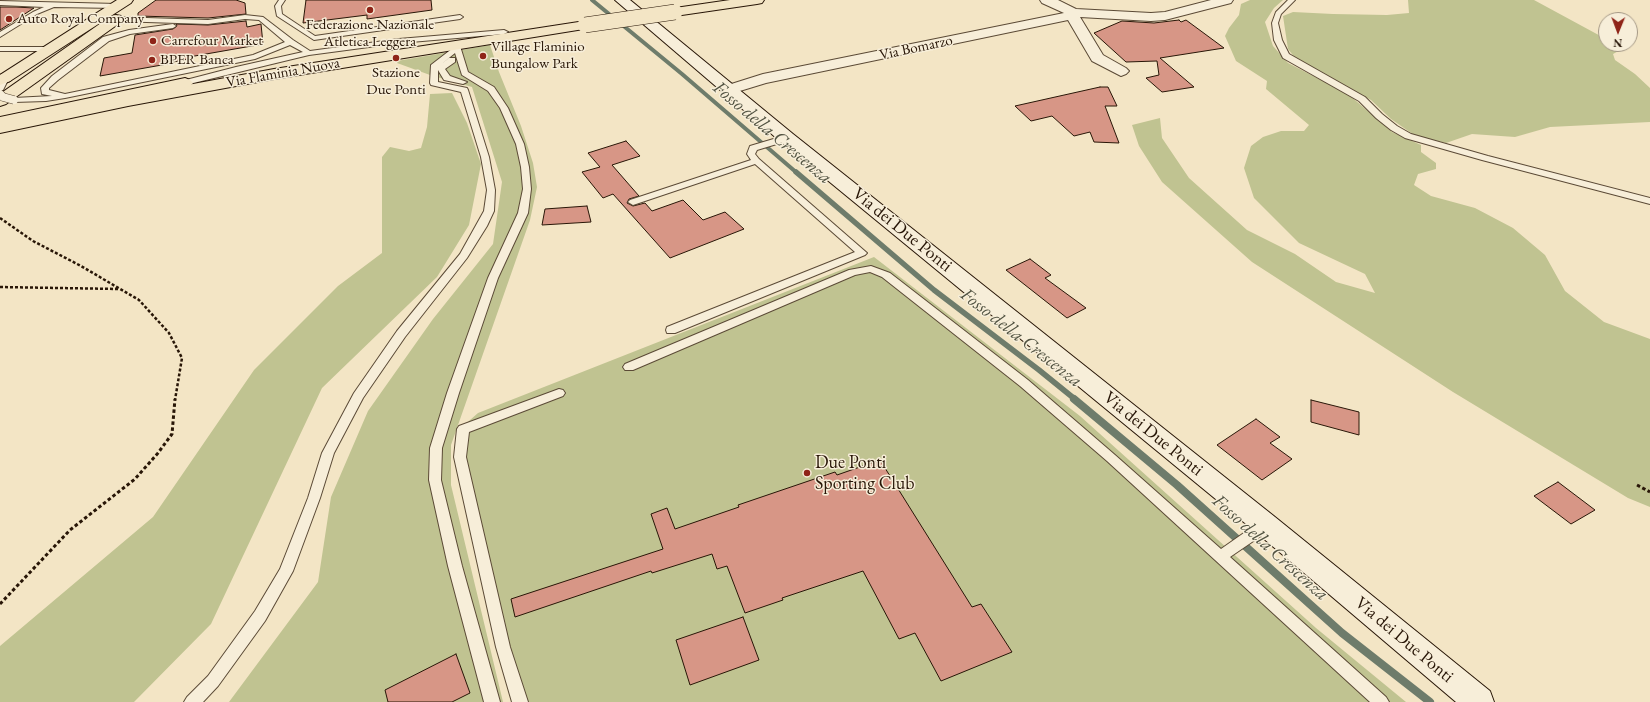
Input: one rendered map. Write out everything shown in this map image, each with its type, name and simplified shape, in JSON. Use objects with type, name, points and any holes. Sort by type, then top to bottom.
[{"type":"main road","name":"Via Flaminia Nuova","points":[[672,10],[726,0]]},
{"type":"main road","name":"Via Flaminia Nuova","points":[[0,122],[185,83],[330,58],[504,32],[757,0]]},
{"type":"main road","points":[[2,82],[50,49],[124,7]]},
{"type":"main road","points":[[7,100],[124,7]]},
{"type":"main road","name":"Via Flaminia Nuova","points":[[0,128],[199,87],[340,63],[457,50],[583,23]]},
{"type":"street","name":"Via dei Due Ponti","points":[[622,0],[748,104],[781,140],[1260,530],[1479,702]]},
{"type":"street","points":[[1047,0],[1072,14],[1151,17],[1165,16],[1226,0]]},
{"type":"street","points":[[1088,14],[1104,0]]},
{"type":"street","name":"Via Bomarzo","points":[[730,89],[763,79],[1060,18],[1072,14]]},
{"type":"street","points":[[1072,14],[1097,58],[1121,70]]},
{"type":"street","points":[[748,104],[763,79]]},
{"type":"lane","points":[[282,0],[278,6],[280,15],[314,38],[460,17]]},
{"type":"lane","points":[[1292,0],[1278,13],[1275,23],[1278,40],[1286,56],[1362,99],[1378,116],[1408,136],[1485,158],[1650,201]]},
{"type":"lane","points":[[0,3],[124,7],[199,22]]},
{"type":"lane","points":[[0,35],[35,13],[53,5]]},
{"type":"lane","points":[[65,96],[45,92],[45,88],[55,78],[106,39],[129,32],[199,22],[261,18],[290,42],[309,53]]},
{"type":"lane","points":[[185,83],[309,53],[348,47],[504,32]]},
{"type":"lane","points":[[348,47],[351,33]]},
{"type":"lane","points":[[0,94],[7,100],[46,99],[65,96],[255,57],[290,42]]},
{"type":"lane","points":[[0,49],[50,49]]},
{"type":"lane","points":[[457,50],[441,68],[447,78],[491,89]]},
{"type":"lane","points":[[457,50],[465,73],[491,89],[504,108],[520,144],[525,167],[527,189],[522,213],[493,278],[436,448],[435,480],[455,566],[492,702]]},
{"type":"lane","points":[[192,702],[213,681],[260,616],[286,571],[314,498],[328,453],[358,396],[401,334],[464,256],[489,211],[491,190],[487,170],[464,90],[434,83],[435,65],[457,50]]},
{"type":"lane","points":[[671,330],[862,253],[756,161],[751,154],[753,148],[781,140]]},
{"type":"lane","points":[[633,202],[756,161]]},
{"type":"lane","points":[[629,367],[854,272],[871,269],[886,275],[1024,383],[1111,458],[1222,555],[1381,702]]},
{"type":"lane","points":[[520,702],[503,647],[460,457],[464,429],[559,393]]},
{"type":"lane","points":[[1222,555],[1260,530]]},
{"type":"path","points":[[0,218],[33,241],[81,266],[139,300],[169,333],[182,358],[177,382],[172,434],[158,453],[135,479],[70,530],[0,604]]},
{"type":"path","points":[[0,287],[42,289],[120,289]]},
{"type":"path","points":[[1637,486],[1650,492]]},
{"type":"green space","points":[[1250,0],[1283,0],[1274,8],[1265,22],[1273,46],[1288,63],[1348,94],[1392,132],[1421,145],[1421,152],[1436,163],[1436,169],[1418,174],[1414,185],[1431,196],[1475,208],[1513,228],[1545,255],[1565,291],[1604,322],[1650,339],[1650,507],[1628,498],[1453,392],[1252,262],[1162,182],[1139,146],[1132,125],[1160,118],[1162,138],[1189,178],[1247,230],[1295,254],[1336,282],[1375,293],[1365,274],[1299,243],[1254,198],[1244,168],[1251,146],[1263,137],[1281,131],[1304,131],[1309,125],[1266,89],[1267,81],[1236,61],[1225,36],[1239,15],[1241,4]]},
{"type":"green space","points":[[1408,0],[1534,0],[1598,35],[1598,52],[1617,52],[1613,54],[1615,60],[1635,74],[1650,88],[1650,122],[1550,127],[1515,137],[1472,134],[1446,143],[1414,135],[1391,119],[1371,100],[1296,59],[1288,49],[1283,16],[1293,12],[1387,15],[1409,13]]},
{"type":"green space","points":[[490,45],[499,72],[521,126],[533,163],[537,187],[530,220],[451,445],[451,485],[503,702],[229,702],[318,582],[331,497],[368,411],[433,319],[493,244],[502,182],[472,87],[430,75],[397,63],[397,61]]},
{"type":"green space","points":[[452,93],[467,123],[481,164],[469,225],[437,277],[322,388],[211,624],[134,702],[0,702],[0,646],[153,517],[254,370],[338,286],[382,253],[382,157],[390,147],[409,151],[421,148],[427,127],[430,94]]},
{"type":"green space","name":"Due Ponti Sporting Club","points":[[874,257],[1080,416],[1316,628],[1406,702],[516,702],[500,638],[461,428],[478,413]]},
{"type":"building","points":[[156,0],[236,0],[245,3],[246,14],[208,18],[138,16],[138,13]]},
{"type":"building","name":"Federazione Nazionale Atletica Leggera","points":[[306,0],[431,0],[432,10],[367,19],[367,15],[303,23]]},
{"type":"building","name":"Auto Royal Company","points":[[0,7],[16,7],[34,8],[0,30]]},
{"type":"building","points":[[1179,20],[1181,22],[1186,20],[1224,48],[1160,58],[1194,87],[1162,92],[1146,78],[1159,75],[1157,61],[1126,62],[1094,33],[1122,21],[1154,23]]},
{"type":"building","points":[[246,21],[247,27],[261,24],[263,44],[189,57],[189,59],[173,63],[100,76],[104,58],[132,53],[135,35],[173,29],[177,26],[176,24],[208,25]]},
{"type":"building","points":[[1100,87],[1108,87],[1117,106],[1105,106],[1119,143],[1094,142],[1090,132],[1074,136],[1052,116],[1031,121],[1015,106]]},
{"type":"building","points":[[626,141],[640,156],[612,165],[639,196],[629,199],[627,203],[633,206],[645,203],[652,211],[683,200],[703,220],[725,212],[744,229],[670,258],[613,194],[603,198],[582,172],[600,167],[588,153]]},
{"type":"building","points":[[587,206],[591,222],[542,225],[545,209]]},
{"type":"building","points":[[1030,259],[1051,275],[1045,278],[1086,308],[1067,318],[1006,270]]},
{"type":"building","points":[[1311,400],[1359,412],[1359,435],[1311,422]]},
{"type":"building","points":[[1256,419],[1280,437],[1270,443],[1292,459],[1262,480],[1217,445]]},
{"type":"building","points":[[880,460],[972,607],[981,604],[1012,652],[941,681],[915,633],[899,639],[863,571],[782,598],[783,600],[745,613],[727,566],[717,569],[712,554],[652,573],[651,571],[515,617],[511,599],[663,549],[651,514],[667,508],[675,529],[739,507],[738,505],[835,472],[837,475]]},
{"type":"building","points":[[1558,482],[1595,510],[1571,524],[1534,496]]},
{"type":"building","points":[[743,617],[759,660],[690,685],[676,640]]},
{"type":"building","points":[[456,654],[470,693],[452,702],[388,702],[385,690]]},
{"type":"waterway","name":"Fosso della Crescenza","points":[[592,0],[682,74],[797,173]]},
{"type":"waterway","name":"Fosso della Crescenza","points":[[796,172],[934,290],[1076,400]]},
{"type":"waterway","name":"Fosso della Crescenza","points":[[1074,399],[1177,485],[1342,633],[1430,702]]},
{"type":"place","name":"Federazione Nazionale Atletica Leggera","points":[[370,10]]},
{"type":"place","name":"Auto Royal Company","points":[[9,19]]},
{"type":"place","name":"Carrefour Market","points":[[153,41]]},
{"type":"place","name":"Village Flaminio Bungalow Park","points":[[483,56]]},
{"type":"place","name":"Stazione Due Ponti","points":[[396,58]]},
{"type":"place","name":"BPER Banca","points":[[152,60]]},
{"type":"place","name":"Due Ponti Sporting Club","points":[[807,473]]}]
